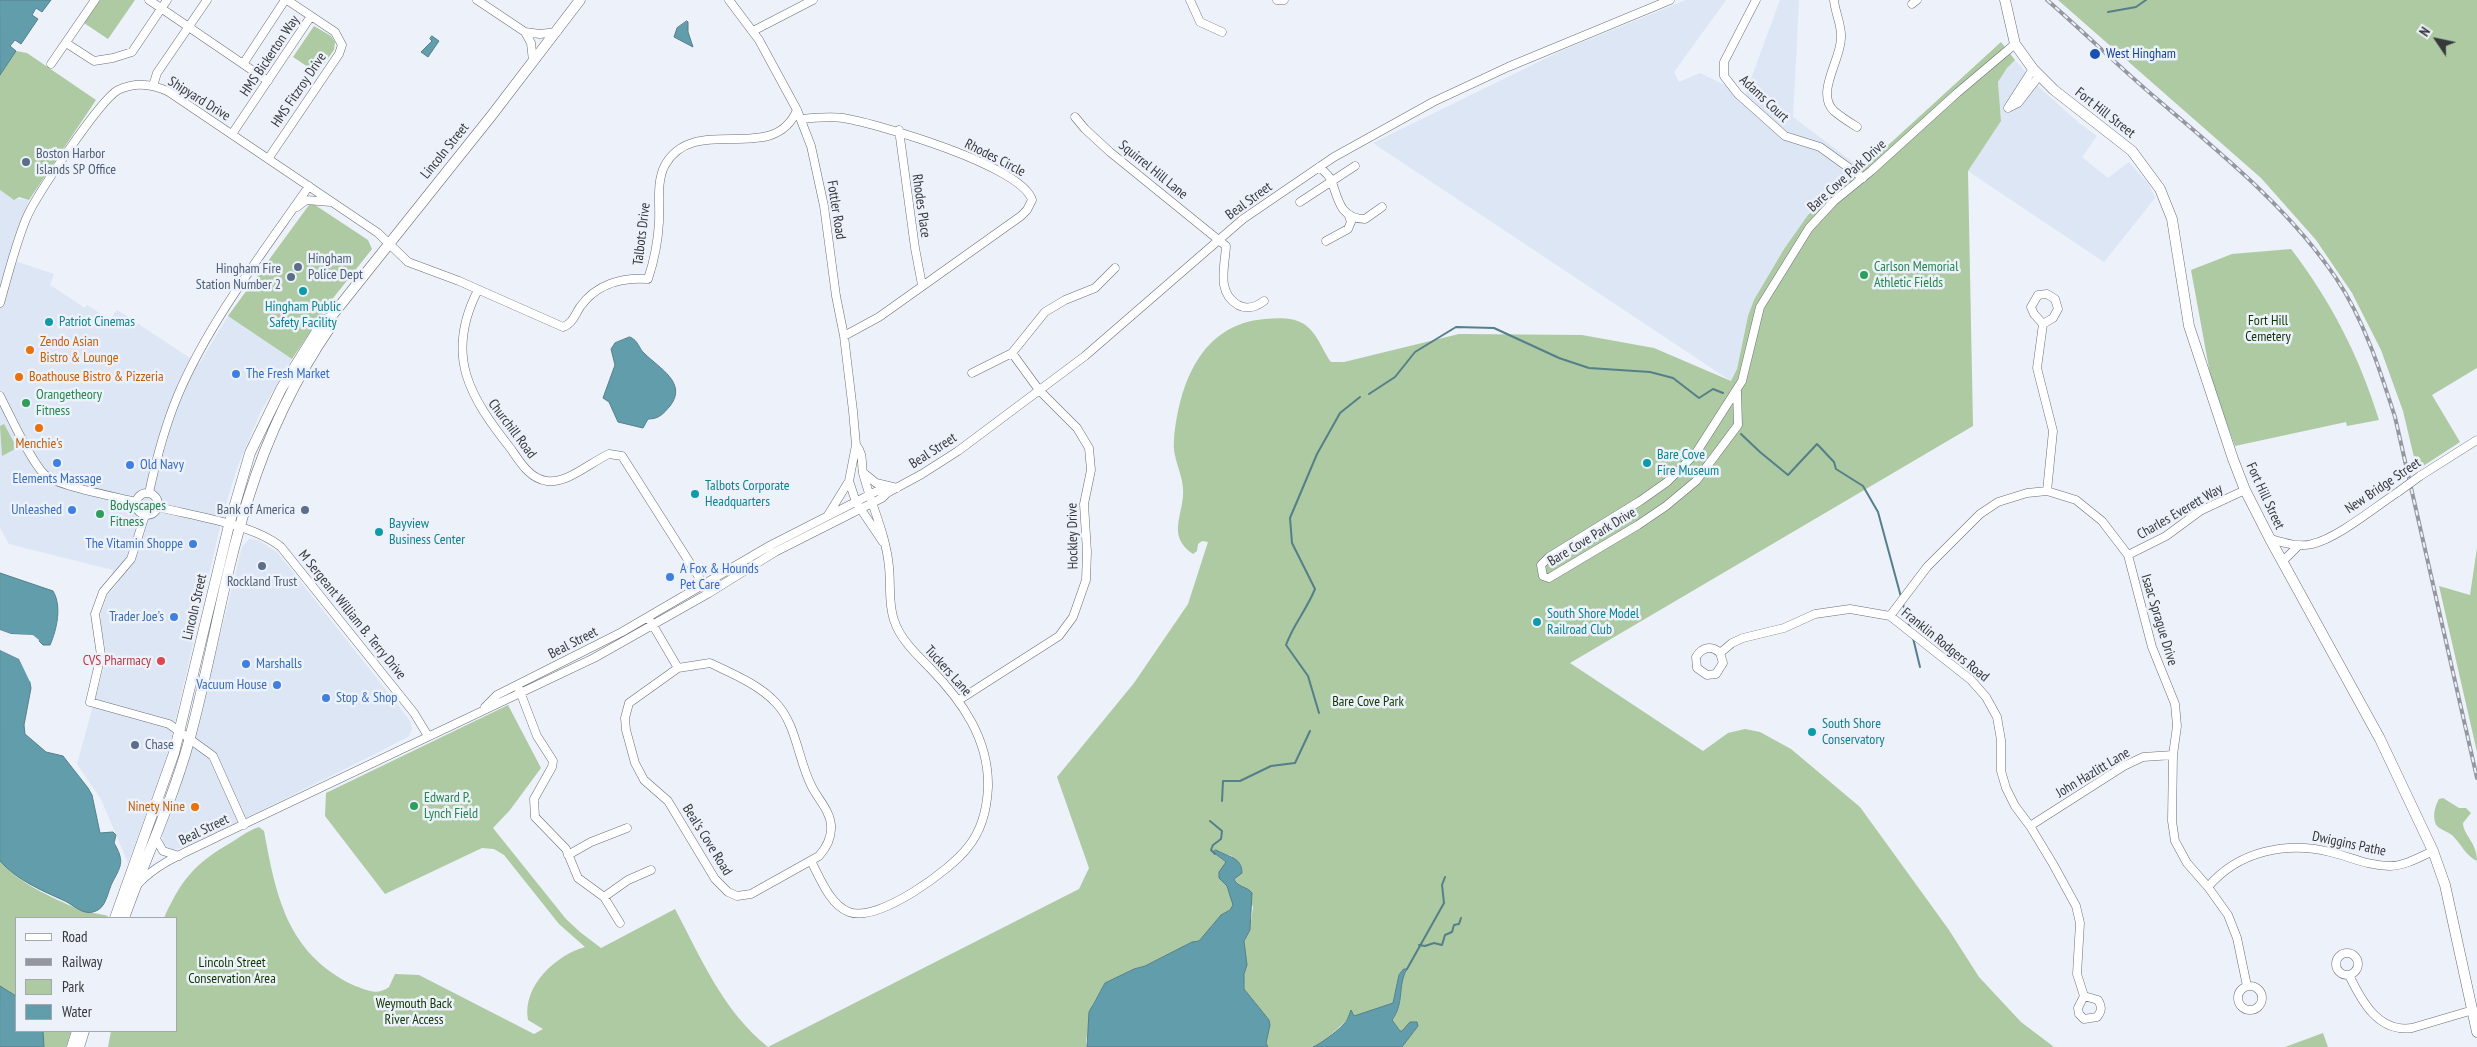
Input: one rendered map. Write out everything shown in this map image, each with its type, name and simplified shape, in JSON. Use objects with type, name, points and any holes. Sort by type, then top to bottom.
[{"type":"main road","name":"Lincoln Street","points":[[115,917],[162,791],[179,732],[229,525],[250,453],[267,416],[324,320],[330,318],[580,0]]},
{"type":"main road","name":"Fort Hill Street","points":[[2005,0],[2016,44],[2036,73],[2132,151],[2160,189],[2172,219],[2189,326],[2216,412],[2245,490],[2282,562],[2373,725],[2433,851],[2445,885],[2477,1032]]},
{"type":"main road","name":"Lincoln Street","points":[[124,917],[156,838],[190,740],[248,498],[274,431],[296,383],[331,326],[330,318]]},
{"type":"main road","points":[[72,1047],[77,1032]]},
{"type":"main road","points":[[79,1047],[84,1032]]},
{"type":"street","points":[[51,64],[95,0]]},
{"type":"street","points":[[149,0],[268,81]]},
{"type":"street","points":[[66,43],[94,61],[126,55],[132,52],[167,0]]},
{"type":"street","points":[[154,86],[158,73],[207,0]]},
{"type":"street","points":[[243,64],[286,0]]},
{"type":"street","name":"HMS Fitzroy Drive","points":[[268,158],[341,50],[338,36],[286,0]]},
{"type":"street","points":[[477,0],[525,32],[540,34],[556,32]]},
{"type":"street","name":"Fottler Road","points":[[729,0],[753,31],[797,110],[818,172],[836,296],[844,336],[856,444],[850,481],[858,506]]},
{"type":"street","points":[[753,31],[813,0]]},
{"type":"street","points":[[1190,0],[1200,22],[1222,32]]},
{"type":"street","points":[[1277,0],[1284,0]]},
{"type":"street","name":"Beal Street","points":[[483,709],[497,696],[648,618],[771,545],[828,516],[882,498],[887,493],[958,450],[1106,339],[1219,239],[1319,167],[1383,128],[1508,67],[1670,0]]},
{"type":"street","name":"Adams Court","points":[[1756,0],[1724,62],[1722,72],[1738,94],[1786,136],[1820,147],[1864,178]]},
{"type":"street","points":[[1834,0],[1842,37],[1839,54],[1827,92],[1828,104],[1834,111],[1857,127]]},
{"type":"street","name":"HMS Bickerton Way","points":[[232,134],[311,16]]},
{"type":"street","points":[[525,32],[531,43],[533,61]]},
{"type":"street","name":"Bare Cove Park Drive","points":[[1737,391],[1738,425],[1696,481],[1666,506],[1622,536],[1549,578],[1543,576],[1541,565],[1548,556],[1623,513],[1681,469],[1707,438],[1737,391],[1745,372],[1757,312],[1798,243],[1816,219],[1957,93],[2016,44]]},
{"type":"street","name":"Shipyard Drive","points":[[0,303],[28,214],[97,109],[105,100],[119,90],[134,85],[154,86],[173,95],[378,233],[388,244]]},
{"type":"street","name":"Talbots Drive","points":[[388,244],[408,262],[478,290],[550,323],[563,327],[567,326],[588,298],[600,288],[625,278],[648,279],[658,231],[660,180],[664,168],[674,153],[691,142],[699,140],[747,139],[766,136],[784,128],[792,120],[797,110]]},
{"type":"street","name":"Rhodes Circle","points":[[801,119],[840,117],[899,130],[959,154],[1009,177],[1025,187],[1032,200],[1027,210],[1021,216],[922,284],[879,317],[844,336]]},
{"type":"street","name":"Squirrel Hill Lane","points":[[1075,117],[1085,130],[1110,152],[1219,239]]},
{"type":"street","name":"Rhodes Place","points":[[899,130],[914,248],[922,284]]},
{"type":"street","points":[[1300,202],[1355,166]]},
{"type":"street","points":[[1319,167],[1332,181],[1340,206],[1349,216],[1351,222],[1348,230],[1326,241]]},
{"type":"street","points":[[150,493],[168,422],[192,365],[216,324],[309,186]]},
{"type":"street","points":[[293,209],[306,200],[334,203]]},
{"type":"street","points":[[1349,216],[1365,220],[1382,207]]},
{"type":"street","points":[[1219,239],[1226,246],[1223,277],[1226,295],[1242,307],[1255,306],[1264,301]]},
{"type":"street","points":[[972,373],[1012,353],[1045,312],[1065,300],[1095,288],[1115,268]]},
{"type":"street","name":"Churchill Road","points":[[478,290],[471,306],[464,333],[464,363],[474,398],[488,421],[526,470],[546,481],[552,481],[571,474],[609,454],[622,456],[709,593]]},
{"type":"street","points":[[2043,324],[2037,368],[2053,432],[2047,491]]},
{"type":"street","name":"Hockley Drive","points":[[959,700],[1058,636],[1073,617],[1083,592],[1087,566],[1084,504],[1091,470],[1090,455],[1085,439],[1077,428],[1039,390],[1012,353]]},
{"type":"street","points":[[0,396],[41,471],[56,481],[136,502]]},
{"type":"street","name":"New Bridge Street","points":[[2270,539],[2299,545],[2312,545],[2336,533],[2477,440]]},
{"type":"street","name":"Fottler Road","points":[[856,444],[862,451],[863,472],[874,502]]},
{"type":"street","points":[[863,472],[876,483],[897,488]]},
{"type":"street","points":[[828,516],[850,481]]},
{"type":"street","name":"Charles Everett Way","points":[[2128,555],[2158,540],[2200,511],[2245,490]]},
{"type":"street","name":"Beal Street","points":[[137,886],[148,873],[179,856],[483,709],[521,694],[594,658],[709,593],[775,552],[858,506],[871,494],[877,491],[887,493]]},
{"type":"street","name":"Isaac Sprague Drive","points":[[1890,616],[1922,573],[1986,510],[1998,502],[2019,494],[2047,491],[2076,500],[2090,510],[2113,534],[2128,555],[2152,647],[2175,704],[2176,726],[2172,821],[2175,841],[2187,863],[2224,908],[2231,923],[2247,986]]},
{"type":"street","points":[[136,502],[140,496],[150,493]]},
{"type":"street","points":[[136,502],[139,512],[145,515],[154,513],[158,507],[157,499],[150,493]]},
{"type":"street","name":"Tuckers Lane","points":[[811,861],[835,903],[844,910],[857,914],[879,909],[934,877],[960,856],[975,837],[984,816],[988,776],[977,734],[959,700],[916,654],[898,630],[891,611],[890,568],[874,502]]},
{"type":"street","name":"Tuckers Lane","points":[[858,506],[885,545]]},
{"type":"street","name":"M Sergeant William B. Terry Drive","points":[[158,507],[240,528],[269,538],[281,547],[409,707],[428,736]]},
{"type":"street","points":[[145,515],[131,559],[104,592],[96,611],[95,624],[101,654],[90,702],[169,724],[217,761],[244,825]]},
{"type":"street","points":[[2282,562],[2299,545]]},
{"type":"street","name":"Franklin Rodgers Road","points":[[1720,653],[1732,643],[1743,638],[1784,628],[1815,614],[1832,610],[1850,609],[1890,616],[1966,675],[1986,696],[1994,710],[1998,725],[2004,782],[2015,806],[2030,826],[2065,884],[2078,914],[2079,932],[2076,967],[2078,980],[2084,996]]},
{"type":"street","points":[[648,618],[678,668]]},
{"type":"street","name":"Beal's Cove Road","points":[[710,663],[757,689],[778,705],[791,730],[809,781],[825,808],[831,823],[830,837],[826,849],[811,861],[751,894],[737,896],[728,892],[715,879],[668,801],[644,780],[630,747],[626,730],[626,710],[629,703],[678,668],[710,663]]},
{"type":"street","points":[[517,685],[537,736],[553,761],[552,767],[534,799],[535,817],[561,843],[578,878],[604,897],[620,923]]},
{"type":"street","name":"John Hazlitt Lane","points":[[2030,826],[2124,766],[2144,757],[2174,755]]},
{"type":"street","points":[[568,856],[591,842],[628,828]]},
{"type":"street","name":"Beal Street","points":[[156,838],[163,851],[179,856]]},
{"type":"street","name":"Dwiggins Pathe","points":[[2208,887],[2240,861],[2272,850],[2313,848],[2367,863],[2390,866],[2433,851]]},
{"type":"street","points":[[604,897],[628,880],[651,870]]},
{"type":"street","points":[[2349,975],[2367,1009],[2389,1024],[2403,1029],[2473,1010]]},
{"type":"shaded area","points":[[1686,0],[1726,0],[1674,72],[1679,82],[1700,73],[1745,95],[1780,0],[1799,0],[1793,117],[1862,169],[1808,215],[1784,249],[1748,316],[1737,369],[1731,381],[1373,143],[1561,51]]},
{"type":"shaded area","points":[[2015,60],[2040,88],[2079,123],[2097,136],[2082,157],[2108,178],[2129,162],[2149,185],[2155,198],[2104,262],[1968,171],[2001,121],[1998,82]]},
{"type":"shaded area","points":[[0,190],[11,198],[29,200],[9,259],[54,274],[50,285],[85,308],[87,305],[110,320],[117,310],[199,364],[228,316],[292,359],[261,411],[237,468],[223,514],[167,756],[128,863],[101,799],[77,764],[105,663],[106,651],[100,622],[101,613],[107,596],[119,582],[112,576],[113,570],[9,544],[0,528]]},
{"type":"shaded area","points":[[249,539],[258,540],[277,552],[411,722],[412,729],[409,736],[379,752],[189,846],[172,850],[164,844],[162,835],[189,760],[242,547]]},
{"type":"green space","points":[[100,0],[135,0],[108,39],[84,23]]},
{"type":"green space","points":[[2058,0],[2477,0],[2477,368],[2432,395],[2460,442],[2417,470],[2403,411],[2381,350],[2352,293],[2316,240],[2261,178]]},
{"type":"green space","points":[[314,26],[331,36],[335,42],[334,50],[317,73],[293,57]]},
{"type":"green space","name":"Bare Cove Park","points":[[2001,42],[2015,60],[1998,82],[2001,121],[1968,171],[1973,426],[1570,663],[1703,751],[1728,733],[1745,729],[1760,732],[1791,749],[1860,807],[1949,930],[1979,977],[2021,1022],[2054,1047],[1402,1047],[1415,1030],[1400,1031],[1392,1020],[1400,1001],[1401,982],[1406,972],[1399,975],[1393,1003],[1354,1016],[1351,1011],[1348,1019],[1321,1044],[1313,1047],[1268,1047],[1266,1043],[1270,1025],[1269,1020],[1244,989],[1244,974],[1247,965],[1244,941],[1250,930],[1253,907],[1245,887],[1241,887],[1234,879],[1237,877],[1232,856],[1216,851],[1221,859],[1226,862],[1227,886],[1234,905],[1230,910],[1221,915],[1199,941],[1192,942],[1145,966],[1134,969],[1105,983],[1092,1005],[1086,1041],[1087,1047],[768,1047],[1079,889],[1089,868],[1057,777],[1134,683],[1188,604],[1208,542],[1202,541],[1198,544],[1197,551],[1193,554],[1180,539],[1178,524],[1183,488],[1174,440],[1181,398],[1188,378],[1197,360],[1209,345],[1224,332],[1243,323],[1265,319],[1280,318],[1293,320],[1302,323],[1312,331],[1331,362],[1344,362],[1459,334],[1582,335],[1654,348],[1731,381],[1737,369],[1748,316],[1754,300],[1784,249],[1808,215],[1862,169]]},
{"type":"green space","points":[[16,51],[27,53],[96,100],[29,200],[19,197],[14,200],[0,190],[0,75]]},
{"type":"green space","points":[[309,205],[315,205],[368,240],[372,249],[330,302],[292,359],[228,316]]},
{"type":"green space","name":"Fort Hill Cemetery","points":[[2291,249],[2319,289],[2343,331],[2363,374],[2379,420],[2347,426],[2346,422],[2235,446],[2211,379],[2191,270],[2232,254]]},
{"type":"green space","points":[[4,424],[17,448],[2,456],[0,426]]},
{"type":"green space","points":[[2477,548],[2477,752],[2439,586],[2470,595]]},
{"type":"green space","points":[[508,705],[541,768],[510,810],[493,828],[566,919],[601,948],[675,909],[714,983],[752,1033],[768,1047],[108,1047],[111,1032],[178,1032],[178,917],[164,917],[183,883],[199,865],[219,850],[259,827],[264,831],[274,878],[288,920],[299,939],[313,957],[331,972],[353,985],[376,992],[389,987],[395,974],[419,975],[534,1034],[543,1029],[528,1020],[530,995],[543,974],[553,965],[563,957],[585,947],[559,924],[504,855],[494,849],[482,848],[385,894],[325,816],[326,793]]},
{"type":"green space","points":[[2443,798],[2459,808],[2466,808],[2471,813],[2463,823],[2465,831],[2475,849],[2477,861],[2467,853],[2453,836],[2436,824],[2434,816],[2435,807],[2439,799]]},
{"type":"green space","points":[[0,861],[17,877],[47,895],[82,910],[108,916],[15,917],[15,995],[0,986]]},
{"type":"green space","points":[[43,1032],[71,1032],[66,1047],[44,1047]]},
{"type":"green space","points":[[2323,1033],[2328,1047],[2285,1047]]},
{"type":"water","points":[[0,0],[51,0],[42,12],[36,8],[32,15],[38,19],[21,44],[15,40],[10,46],[16,51],[0,75]]},
{"type":"water","points":[[687,21],[693,47],[674,37],[677,28]]},
{"type":"water","points":[[432,36],[439,41],[428,57],[421,52],[432,41],[430,39]]},
{"type":"water","points":[[630,337],[670,377],[676,390],[675,398],[670,406],[660,416],[648,419],[643,428],[618,422],[609,402],[603,398],[615,365],[611,349],[615,343]]},
{"type":"water","points":[[0,573],[53,591],[56,597],[58,618],[50,645],[43,645],[33,635],[11,634],[0,630]]},
{"type":"water","points":[[0,650],[19,659],[29,678],[31,688],[24,725],[25,734],[46,752],[63,756],[92,795],[100,833],[113,832],[116,835],[114,843],[119,854],[120,866],[104,904],[93,912],[82,911],[30,884],[14,874],[0,861]]},
{"type":"water","points":[[1216,850],[1234,858],[1240,864],[1242,873],[1234,879],[1252,893],[1250,930],[1244,941],[1247,965],[1244,974],[1244,989],[1269,1020],[1270,1025],[1266,1043],[1268,1047],[1087,1047],[1089,1012],[1105,983],[1134,969],[1145,966],[1192,942],[1199,941],[1221,915],[1230,910],[1233,905],[1227,886],[1219,878],[1219,872],[1226,862],[1213,852]]},
{"type":"water","points":[[1404,969],[1407,969],[1402,982],[1400,1000],[1392,1020],[1400,1031],[1410,1022],[1417,1022],[1418,1026],[1402,1047],[1313,1047],[1343,1025],[1351,1010],[1354,1016],[1393,1003],[1399,975]]},
{"type":"water","points":[[0,986],[15,995],[15,1032],[43,1032],[44,1047],[0,1047]]},
{"type":"pier","points":[[0,630],[11,634],[33,635],[39,640],[38,644],[32,638],[10,636],[0,632]]},
{"type":"pier","points":[[1,648],[21,658],[31,677],[30,682],[19,659],[0,650]]},
{"type":"waterway","points":[[2108,12],[2136,7],[2146,0]]},
{"type":"waterway","points":[[1369,394],[1395,377],[1415,352],[1456,327],[1494,328],[1559,358],[1589,368],[1650,372],[1673,378],[1699,398],[1713,389],[1723,393]]},
{"type":"waterway","points":[[1319,713],[1308,676],[1286,645],[1315,589],[1292,543],[1290,518],[1317,454],[1340,413],[1360,397]]},
{"type":"waterway","points":[[1741,434],[1788,475],[1817,444],[1834,462],[1836,469],[1863,486],[1878,512],[1901,597]]},
{"type":"waterway","points":[[1903,604],[1910,628]]},
{"type":"waterway","points":[[1913,638],[1920,667]]},
{"type":"waterway","points":[[1222,801],[1223,781],[1240,781],[1271,766],[1295,763],[1310,731]]},
{"type":"waterway","points":[[1210,821],[1222,831],[1221,839],[1213,845],[1211,850],[1215,854]]},
{"type":"waterway","points":[[1407,969],[1444,903],[1442,885],[1445,877]]},
{"type":"waterway","points":[[1419,945],[1425,946],[1434,943],[1442,945],[1445,935],[1452,932],[1454,925],[1459,924],[1461,918]]},
{"type":"railway","points":[[2047,0],[2252,182],[2297,228],[2317,252],[2346,294],[2363,328],[2395,417],[2477,778]]},
{"type":"place","name":"West Hingham","points":[[2095,54]]},
{"type":"place","name":"Boston Harbor Islands SP Office","points":[[26,162]]},
{"type":"place","name":"Hingham Police Dept","points":[[298,267]]},
{"type":"place","name":"Carlson Memorial Athletic Fields","points":[[1864,275]]},
{"type":"place","name":"Hingham Fire Station Number 2","points":[[291,277]]},
{"type":"place","name":"Hingham Public Safety Facility","points":[[303,291]]},
{"type":"place","name":"Patriot Cinemas","points":[[49,322]]},
{"type":"place","name":"Zendo Asian Bistro & Lounge","points":[[30,350]]},
{"type":"place","name":"The Fresh Market","points":[[236,374]]},
{"type":"place","name":"Boathouse Bistro & Pizzeria","points":[[19,377]]},
{"type":"place","name":"Orangetheory Fitness","points":[[26,403]]},
{"type":"place","name":"Menchie's","points":[[39,428]]},
{"type":"place","name":"Elements Massage","points":[[57,463]]},
{"type":"place","name":"Bare Cove Fire Museum","points":[[1647,463]]},
{"type":"place","name":"Old Navy","points":[[130,465]]},
{"type":"place","name":"Talbots Corporate Headquarters","points":[[695,494]]},
{"type":"place","name":"Unleashed","points":[[72,510]]},
{"type":"place","name":"Bank of America","points":[[305,510]]},
{"type":"place","name":"Bodyscapes Fitness","points":[[100,514]]},
{"type":"place","name":"Bayview Business Center","points":[[379,532]]},
{"type":"place","name":"The Vitamin Shoppe","points":[[193,544]]},
{"type":"place","name":"Rockland Trust","points":[[262,566]]},
{"type":"place","name":"A Fox & Hounds Pet Care","points":[[670,577]]},
{"type":"place","name":"Trader Joe's","points":[[174,617]]},
{"type":"place","name":"South Shore Model Railroad Club","points":[[1537,622]]},
{"type":"place","name":"CVS Pharmacy","points":[[161,661]]},
{"type":"place","name":"Marshalls","points":[[246,664]]},
{"type":"place","name":"Vacuum House","points":[[277,685]]},
{"type":"place","name":"Stop & Shop","points":[[326,698]]},
{"type":"place","name":"South Shore Conservatory","points":[[1812,732]]},
{"type":"place","name":"Chase","points":[[135,745]]},
{"type":"place","name":"Edward P. Lynch Field","points":[[414,806]]},
{"type":"place","name":"Ninety Nine","points":[[195,807]]},
{"type":"park label","name":"Lincoln Street Conservation Area","points":[[232,972]]},
{"type":"park label","name":"Weymouth Back River Access","points":[[414,1012]]}]
